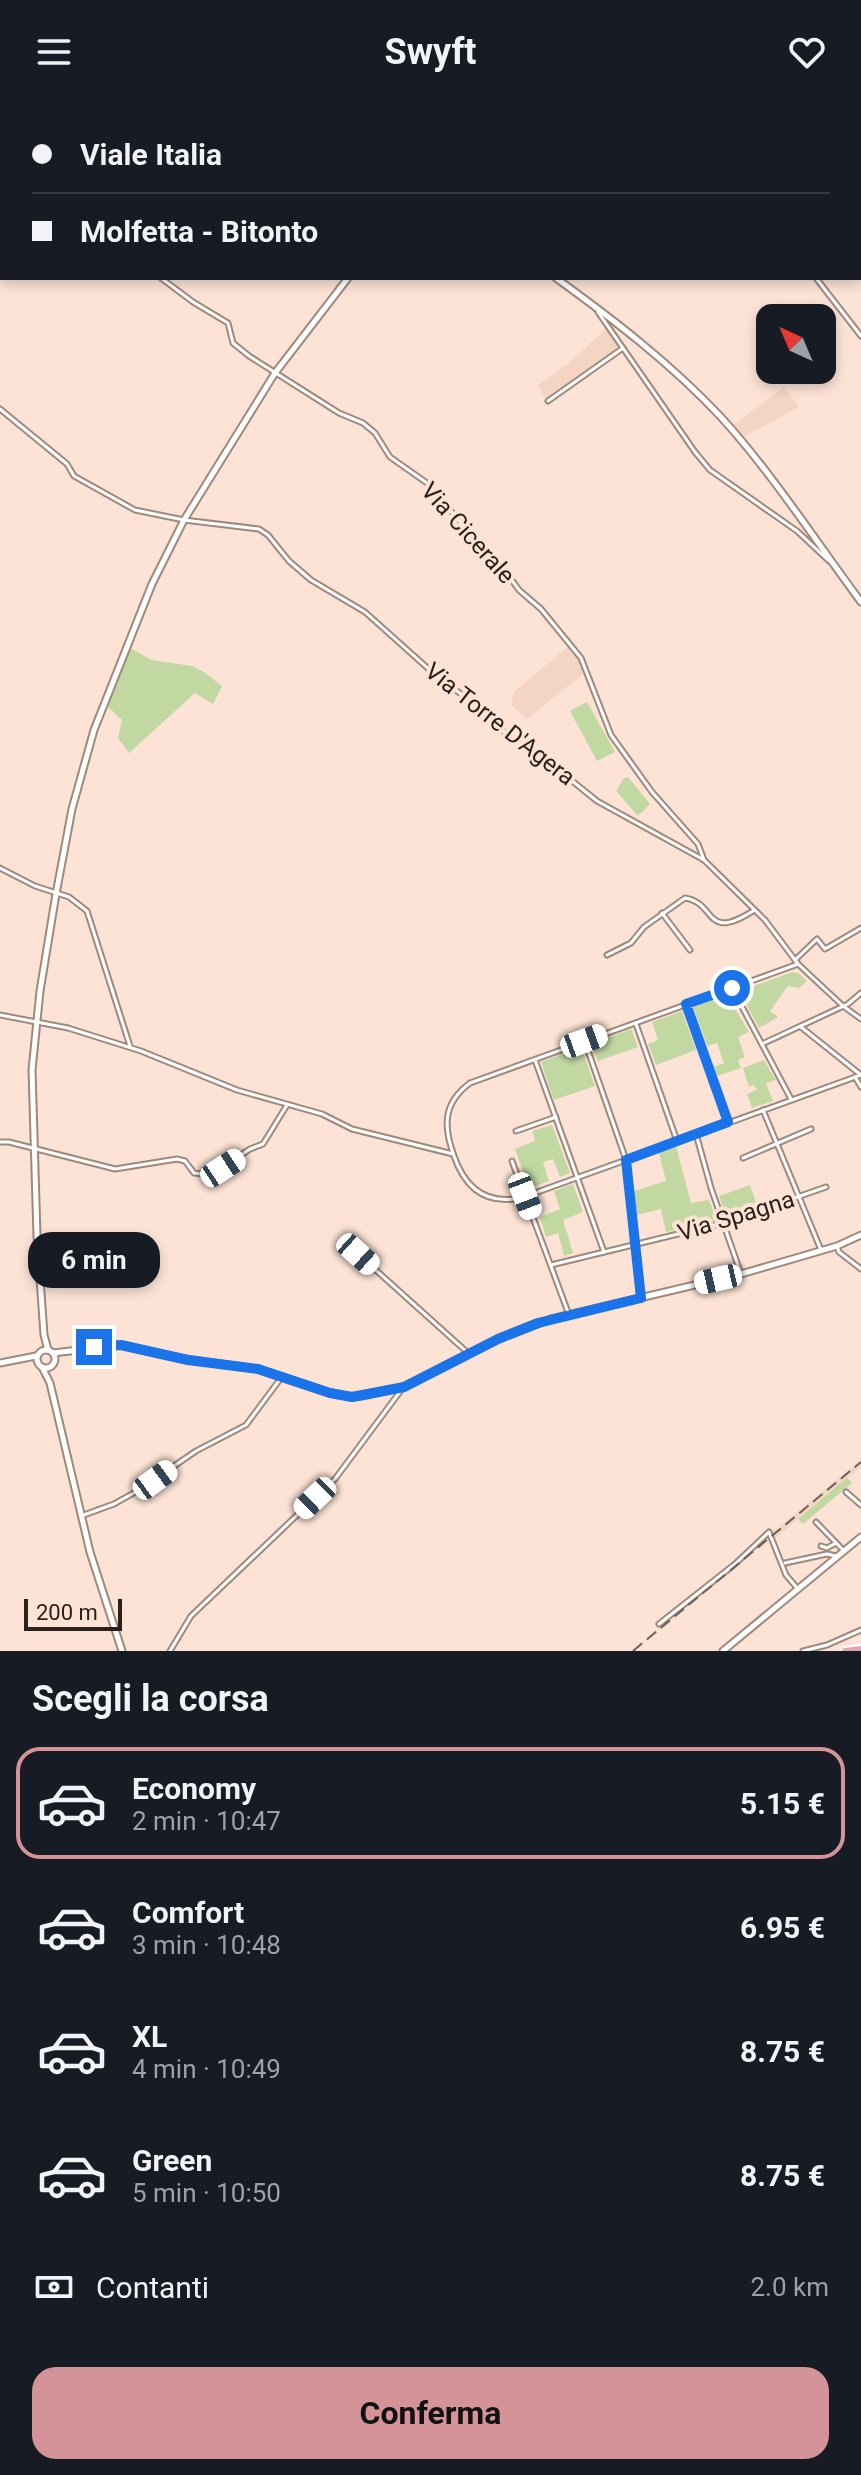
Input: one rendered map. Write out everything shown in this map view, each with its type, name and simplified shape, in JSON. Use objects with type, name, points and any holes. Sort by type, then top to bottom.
[{"type":"main road","points":[[122,1651],[81,1516],[43,1356],[32,1070],[56,894],[72,809],[94,730],[152,584],[184,520],[275,373],[346,280]]},
{"type":"main road","points":[[559,280],[660,358],[719,416],[757,461],[861,602]]},
{"type":"main road","points":[[0,1363],[121,1345],[188,1360],[258,1369],[330,1393],[352,1397],[404,1387],[507,1335],[569,1315],[741,1274],[837,1246],[861,1235]]},
{"type":"main road","points":[[53,1364],[74,1352]]},
{"type":"main road","points":[[43,1356],[53,1364]]},
{"type":"main road","points":[[43,1356],[53,1364]]},
{"type":"main road","points":[[50,1383],[53,1364]]},
{"type":"main road","points":[[723,1651],[861,1537]]},
{"type":"main road","points":[[845,1651],[861,1649]]},
{"type":"street","name":"Via Cicerale","points":[[164,280],[228,323],[233,343],[339,413],[363,423],[375,433],[390,457],[427,483],[581,658],[611,735],[652,792],[698,844],[704,860]]},
{"type":"street","points":[[818,280],[861,336]]},
{"type":"street","points":[[593,306],[710,470],[797,531],[833,564]]},
{"type":"street","points":[[548,401],[624,348]]},
{"type":"street","name":"Via Torre D'Agera","points":[[0,409],[67,464],[74,476],[135,510],[184,520],[259,529],[268,535],[289,561],[311,580],[365,612],[432,672],[474,704],[481,716],[550,763],[597,801],[704,860],[765,920],[797,962],[861,1019]]},
{"type":"street","points":[[0,868],[35,886],[69,897],[87,911],[131,1047]]},
{"type":"street","points":[[607,955],[631,943],[644,927],[688,897],[723,923],[737,921],[753,911]]},
{"type":"street","points":[[662,913],[690,950]]},
{"type":"street","points":[[861,928],[825,949],[817,939],[797,962],[732,988],[475,1080],[458,1092],[449,1107],[447,1134],[460,1174],[476,1192],[503,1200],[525,1196],[861,1075]]},
{"type":"street","points":[[732,988],[791,1099]]},
{"type":"street","points":[[762,1044],[843,1006],[861,993]]},
{"type":"street","points":[[686,1004],[728,1122]]},
{"type":"street","points":[[0,1015],[37,1020],[131,1047],[237,1090],[322,1114],[352,1129],[453,1154]]},
{"type":"street","points":[[635,1022],[677,1141]]},
{"type":"street","points":[[800,1026],[861,1075]]},
{"type":"street","points":[[584,1041],[626,1160],[641,1298]]},
{"type":"street","points":[[534,1058],[604,1252]]},
{"type":"street","points":[[855,1077],[861,1087]]},
{"type":"street","points":[[0,1142],[115,1169],[177,1159],[185,1161],[194,1173],[211,1175],[263,1144],[287,1105]]},
{"type":"street","points":[[763,1110],[821,1251]]},
{"type":"street","points":[[516,1131],[556,1117]]},
{"type":"street","points":[[743,1158],[811,1129]]},
{"type":"street","points":[[696,1134],[741,1274]]},
{"type":"street","points":[[512,1161],[569,1315]]},
{"type":"street","name":"Via Spagna","points":[[551,1265],[723,1223],[826,1187]]},
{"type":"street","points":[[837,1246],[839,1252],[861,1269]]},
{"type":"street","points":[[358,1254],[469,1354]]},
{"type":"street","points":[[81,1516],[103,1509],[139,1490],[196,1451],[246,1425],[282,1376]]},
{"type":"street","points":[[170,1651],[191,1616],[335,1479],[404,1387]]},
{"type":"street","points":[[846,1492],[861,1505]]},
{"type":"street","points":[[816,1522],[844,1551]]},
{"type":"street","points":[[659,1624],[735,1564],[769,1532],[786,1575],[798,1589]]},
{"type":"street","points":[[821,1546],[827,1548],[836,1543]]},
{"type":"street","points":[[785,1563],[823,1554],[837,1557]]},
{"type":"street","points":[[803,1651],[820,1648],[861,1630]]},
{"type":"shaded area","points":[[608,327],[622,348],[547,401],[538,385],[568,364]]},
{"type":"shaded area","points":[[784,387],[799,407],[742,438],[732,426]]},
{"type":"shaded area","points":[[569,646],[584,673],[527,719],[511,705],[514,692]]},
{"type":"shaded area","points":[[861,1460],[861,1467],[775,1538],[773,1532]]},
{"type":"green space","points":[[130,648],[152,660],[192,666],[222,686],[213,704],[195,693],[129,753],[118,738],[122,720],[106,705]]},
{"type":"green space","points":[[587,702],[615,752],[597,761],[570,711]]},
{"type":"green space","points":[[628,777],[650,804],[638,816],[616,791]]},
{"type":"green space","points":[[793,972],[807,981],[799,988],[788,986],[770,1011],[778,1017],[759,1028],[739,991]]},
{"type":"green space","points":[[727,995],[749,1032],[738,1037],[745,1057],[738,1060],[741,1068],[717,1076],[714,1067],[724,1063],[717,1043],[707,1046],[693,1007]]},
{"type":"green space","points":[[682,1011],[696,1050],[656,1065],[648,1044],[658,1040],[652,1022]]},
{"type":"green space","points":[[631,1029],[638,1047],[598,1061],[591,1044]]},
{"type":"green space","points":[[581,1047],[595,1086],[554,1100],[541,1062]]},
{"type":"green space","points":[[764,1060],[776,1080],[766,1083],[773,1101],[752,1108],[747,1094],[757,1090],[754,1085],[749,1087],[743,1068]]},
{"type":"green space","points":[[552,1125],[570,1173],[560,1177],[553,1159],[543,1162],[549,1181],[529,1188],[515,1149],[535,1141],[532,1131]]},
{"type":"green space","points":[[676,1146],[691,1203],[709,1200],[717,1221],[666,1232],[661,1209],[637,1215],[634,1191],[666,1181],[659,1153]]},
{"type":"green space","points":[[573,1184],[583,1212],[563,1220],[573,1253],[564,1256],[558,1233],[546,1237],[540,1217],[560,1209],[554,1191]]},
{"type":"green space","points":[[750,1185],[757,1205],[726,1216],[719,1196]]},
{"type":"green space","points":[[847,1478],[852,1483],[803,1524],[798,1519]]},
{"type":"railway","points":[[633,1651],[861,1462]]},
{"type":"route","points":[[94,1347],[121,1345],[188,1360],[234,1364],[352,1397],[404,1387],[498,1339],[538,1323],[641,1298],[626,1160],[728,1122],[686,1004],[732,988]]}]
